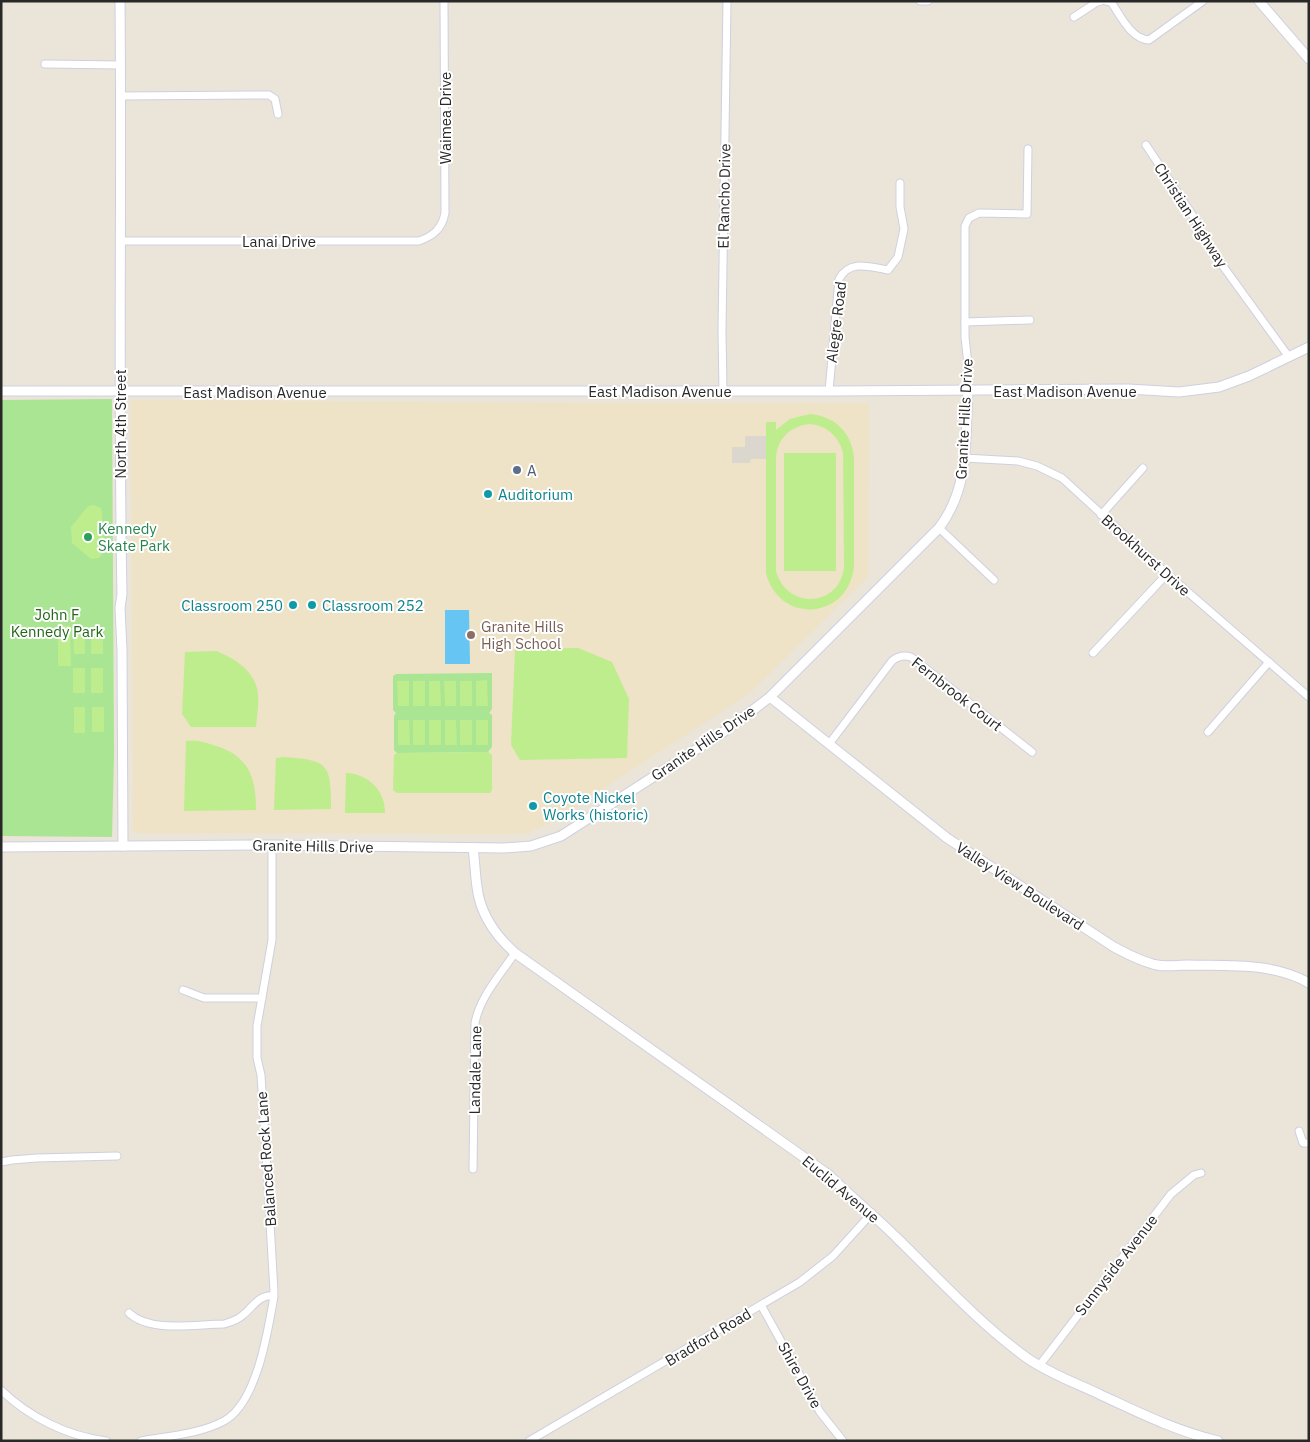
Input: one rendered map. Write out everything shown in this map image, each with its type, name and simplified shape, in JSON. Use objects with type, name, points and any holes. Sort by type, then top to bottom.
[{"type":"street","name":"North 4th Street","points":[[120,1],[119,448],[122,594],[120,608],[123,846]]},
{"type":"street","name":"Waimea Drive","points":[[436,233],[444,222],[445,213],[444,1]]},
{"type":"street","name":"El Rancho Drive","points":[[723,391],[722,331],[727,1]]},
{"type":"street","points":[[920,1],[928,1]]},
{"type":"street","points":[[1074,17],[1101,1]]},
{"type":"street","points":[[1106,1],[1111,2],[1134,34],[1141,39],[1150,40],[1203,1]]},
{"type":"street","points":[[1259,1],[1309,59]]},
{"type":"street","points":[[45,64],[121,65]]},
{"type":"street","points":[[120,96],[269,95],[275,99],[278,114]]},
{"type":"street","name":"Christian Highway","points":[[1146,145],[1200,225],[1196,229],[1289,358]]},
{"type":"street","name":"Granite Hills Drive","points":[[1,846],[272,845],[523,847],[561,836],[726,732],[770,696],[939,528],[949,515],[961,486],[968,391],[965,322],[965,226],[969,218],[978,213],[1027,214],[1028,149]]},
{"type":"street","name":"Alegre Road","points":[[828,391],[839,279],[845,271],[856,265],[888,270],[898,256],[904,229],[900,207],[900,183]]},
{"type":"street","name":"Lanai Drive","points":[[120,241],[419,241],[436,233]]},
{"type":"street","points":[[965,322],[1030,320]]},
{"type":"street","name":"East Madison Avenue","points":[[1,391],[968,391],[1128,389],[1179,392],[1224,385],[1267,369],[1309,347]]},
{"type":"street","name":"Brookhurst Drive","points":[[964,458],[1007,459],[1029,463],[1046,469],[1062,478],[1167,574],[1309,697]]},
{"type":"street","points":[[1102,515],[1143,468]]},
{"type":"street","points":[[939,528],[994,580]]},
{"type":"street","points":[[1093,653],[1167,574]]},
{"type":"street","name":"Fernbrook Court","points":[[829,744],[892,661],[898,657],[905,656],[912,657],[1032,752]]},
{"type":"street","points":[[1208,732],[1268,662]]},
{"type":"street","name":"Valley View Boulevard","points":[[770,696],[948,838],[1118,950],[1157,965],[1260,968],[1287,973],[1309,982]]},
{"type":"street","name":"Balanced Rock Lane","points":[[141,1441],[207,1428],[222,1422],[237,1412],[250,1392],[262,1356],[274,1294],[261,1075],[257,1058],[258,1026],[272,940],[272,845]]},
{"type":"street","name":"Euclid Avenue","points":[[473,848],[477,888],[482,909],[496,933],[515,953],[828,1174],[852,1198],[872,1213],[970,1312],[1038,1366],[1160,1422],[1184,1432],[1218,1441]]},
{"type":"street","name":"Landale Lane","points":[[473,1169],[475,1023],[477,1012],[482,1001],[515,953]]},
{"type":"street","points":[[183,990],[204,998],[262,998]]},
{"type":"street","points":[[1299,1131],[1303,1143],[1309,1143]]},
{"type":"street","points":[[1,1162],[38,1158],[117,1156]]},
{"type":"street","name":"Sunnyside Avenue","points":[[1038,1366],[1171,1194],[1194,1175],[1200,1173]]},
{"type":"street","name":"Bradford Road","points":[[529,1441],[800,1282],[833,1256],[872,1213]]},
{"type":"street","points":[[129,1312],[140,1321],[160,1325],[224,1324],[243,1316],[263,1297],[274,1294]]},
{"type":"street","name":"Shire Drive","points":[[761,1306],[820,1412],[843,1441]]},
{"type":"street","points":[[1,1390],[30,1413],[58,1428],[106,1441]]},
{"type":"shaded area","name":"Granite Hills High School","points":[[131,400],[869,403],[868,577],[750,693],[552,822],[526,834],[133,833]]},
{"type":"shaded area","points":[[745,436],[766,436],[766,459],[751,459],[750,463],[732,463],[732,448],[745,447]]},
{"type":"green space","name":"John F Kennedy Park","points":[[112,399],[114,755],[112,837],[1,836],[1,400]]},
{"type":"green space","points":[[810,414],[827,418],[841,427],[853,449],[854,566],[849,584],[840,597],[827,606],[813,609],[798,608],[785,601],[773,590],[766,573],[766,422],[776,422],[776,430],[790,419]],"holes":[[[810,424],[827,430],[835,437],[843,453],[844,566],[841,580],[834,590],[824,596],[813,599],[802,598],[791,593],[782,584],[776,571],[776,458],[779,445],[786,435],[796,427]]]},
{"type":"green space","points":[[784,453],[836,453],[836,571],[784,571]]},
{"type":"green space","name":"Kennedy Skate Park","points":[[94,505],[101,508],[102,512],[104,546],[99,558],[91,559],[72,543],[71,527],[88,506]]},
{"type":"green space","points":[[58,626],[70,626],[71,666],[58,666]]},
{"type":"green space","points":[[91,628],[103,628],[103,654],[91,654]]},
{"type":"green space","points":[[73,629],[85,629],[85,654],[74,654]]},
{"type":"green space","points":[[578,648],[612,662],[629,699],[627,758],[520,760],[511,745],[515,649]]},
{"type":"green space","points":[[216,651],[237,662],[253,679],[258,694],[256,727],[191,727],[182,714],[185,652]]},
{"type":"green space","points":[[73,668],[85,668],[85,693],[73,693]]},
{"type":"green space","points":[[91,668],[103,668],[103,693],[91,693]]},
{"type":"green space","points":[[492,673],[492,709],[489,713],[492,715],[492,747],[488,752],[397,753],[394,750],[394,716],[396,713],[393,710],[393,676],[396,674]]},
{"type":"green space","points":[[487,680],[488,706],[476,706],[476,681]]},
{"type":"green space","points":[[397,681],[409,681],[409,706],[398,706]]},
{"type":"green space","points":[[413,681],[425,681],[425,706],[413,706]]},
{"type":"green space","points":[[429,681],[440,681],[441,706],[429,706]]},
{"type":"green space","points":[[444,681],[456,681],[456,706],[445,706]]},
{"type":"green space","points":[[460,681],[472,681],[472,706],[460,706]]},
{"type":"green space","points":[[74,707],[85,707],[85,733],[74,733]]},
{"type":"green space","points":[[92,707],[104,707],[104,732],[92,732]]},
{"type":"green space","points":[[398,720],[409,720],[410,745],[398,745]]},
{"type":"green space","points":[[413,720],[425,720],[425,745],[413,745]]},
{"type":"green space","points":[[429,720],[441,720],[441,745],[429,745]]},
{"type":"green space","points":[[445,720],[456,720],[457,745],[445,745]]},
{"type":"green space","points":[[460,720],[472,720],[472,745],[460,745]]},
{"type":"green space","points":[[476,720],[488,720],[488,745],[476,745]]},
{"type":"green space","points":[[186,741],[201,742],[227,750],[243,762],[252,778],[256,810],[184,811]]},
{"type":"green space","points":[[488,752],[492,755],[492,790],[490,793],[397,793],[393,790],[394,755],[397,753]]},
{"type":"green space","points":[[276,758],[309,760],[324,767],[330,782],[331,809],[274,810]]},
{"type":"green space","points":[[346,773],[361,776],[374,785],[382,797],[385,813],[345,813]]},
{"type":"water","points":[[445,610],[469,610],[470,664],[445,664]]},
{"type":"place","name":"A","points":[[517,470]]},
{"type":"place","name":"Auditorium","points":[[488,494]]},
{"type":"place","name":"Kennedy Skate Park","points":[[88,537]]},
{"type":"place","name":"Classroom 250","points":[[293,605]]},
{"type":"place","name":"Classroom 252","points":[[312,605]]},
{"type":"place","name":"Granite Hills High School","points":[[471,635]]},
{"type":"place","name":"Coyote Nickel Works (historic)","points":[[533,806]]}]
